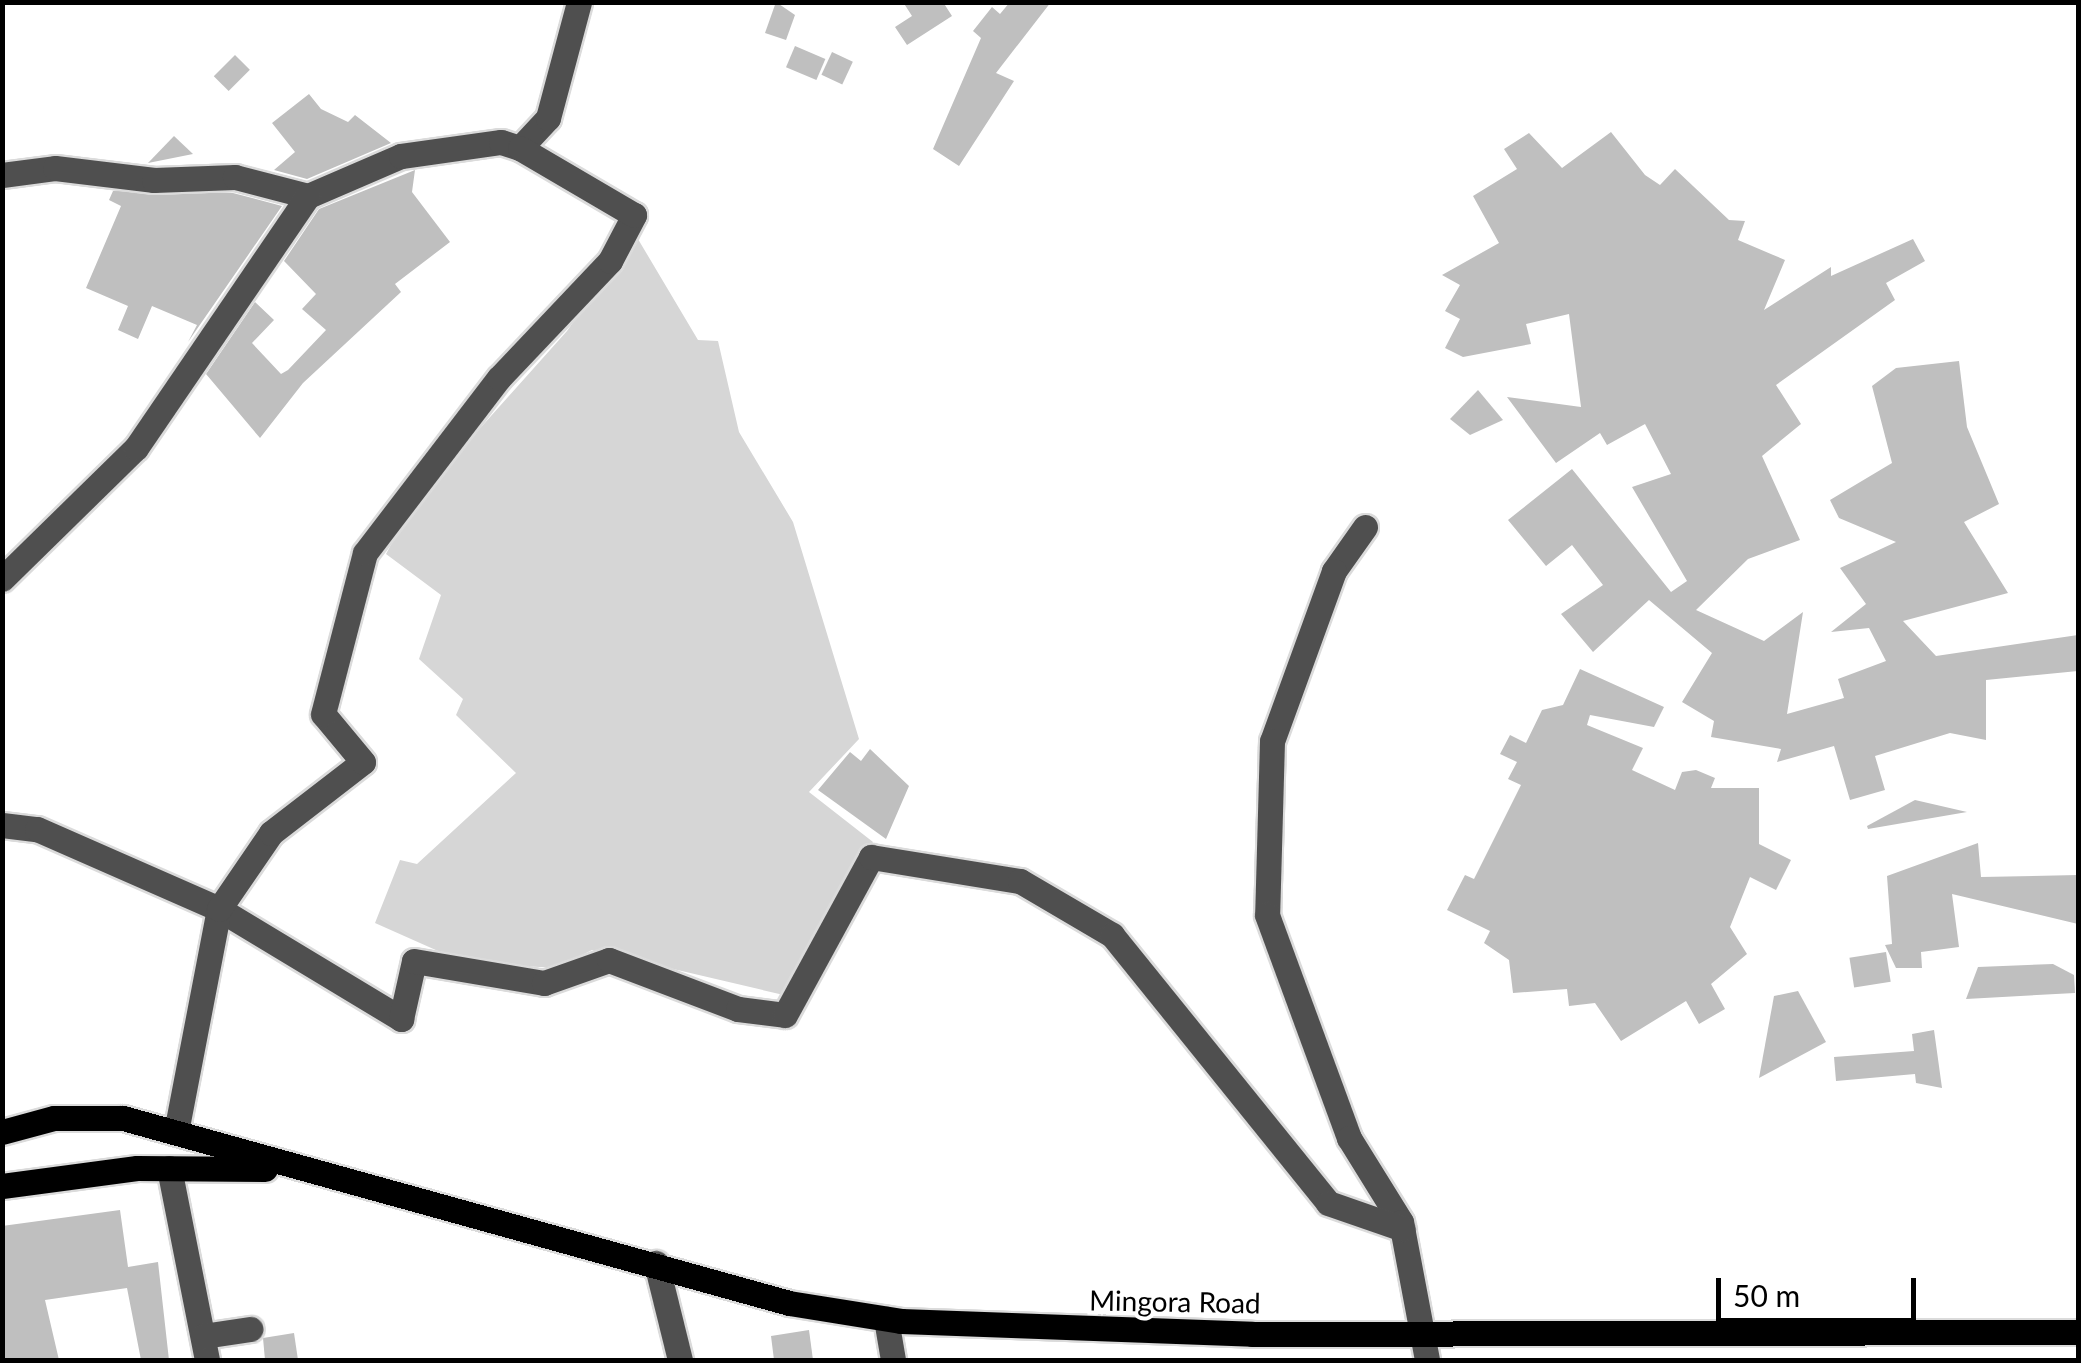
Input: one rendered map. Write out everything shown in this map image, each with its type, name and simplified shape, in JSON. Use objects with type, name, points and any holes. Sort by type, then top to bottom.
[{"type":"main road","points":[[2,1132],[72,1118],[176,1132],[290,1170]]},
{"type":"main road","points":[[2,1186],[169,1168],[290,1170]]},
{"type":"main road","name":"Mingora Road","points":[[290,1170],[886,1319],[1426,1332],[2078,1332]]},
{"type":"street","points":[[520,148],[548,118],[579,2]]},
{"type":"street","points":[[2,579],[136,448],[308,196],[401,156],[501,142],[520,148],[634,215],[610,260],[499,378],[366,552],[323,714],[363,762],[271,833],[219,909],[176,1132]]},
{"type":"street","points":[[4,177],[235,178],[308,196]]},
{"type":"street","points":[[1366,527],[1334,571],[1272,741],[1268,916],[1349,1138],[1403,1230],[1426,1332],[1428,1360]]},
{"type":"street","points":[[2,824],[36,828],[219,909],[401,1019],[414,961],[544,983],[608,960],[738,1008],[785,1016],[871,857],[1020,882],[1112,934],[1328,1203],[1403,1230]]},
{"type":"street","points":[[169,1168],[205,1348],[250,1329]]},
{"type":"street","points":[[656,1263],[680,1360]]},
{"type":"street","points":[[886,1319],[893,1360]]},
{"type":"shaded area","points":[[635,234],[698,340],[718,341],[739,432],[793,522],[859,739],[809,792],[873,842],[788,996],[592,950],[557,968],[465,963],[375,923],[400,860],[417,864],[516,773],[456,715],[463,699],[419,659],[441,595],[386,554],[414,502],[567,331]]},
{"type":"building","points":[[776,2],[795,15],[786,40],[765,33]]},
{"type":"building","points":[[903,2],[943,2],[952,16],[907,45],[895,27],[912,16]]},
{"type":"building","points":[[1010,2],[1051,2],[996,73],[1014,81],[959,166],[933,149],[981,38],[973,31],[992,7],[1000,14]]},
{"type":"building","points":[[795,46],[825,59],[816,80],[786,67]]},
{"type":"building","points":[[832,52],[853,62],[842,84],[821,75]]},
{"type":"building","points":[[235,55],[250,70],[229,91],[214,76]]},
{"type":"building","points":[[309,94],[321,109],[348,122],[355,115],[391,143],[307,179],[274,170],[295,152],[272,123]]},
{"type":"building","points":[[1611,132],[1645,175],[1660,185],[1675,169],[1729,220],[1745,221],[1738,240],[1785,260],[1764,310],[1831,267],[1831,276],[1913,239],[1925,261],[1886,283],[1895,300],[1776,385],[1801,424],[1762,456],[1800,540],[1748,559],[1696,610],[1764,641],[1803,612],[1787,714],[1844,698],[1838,679],[1886,661],[1869,628],[1831,632],[1866,604],[1840,568],[1896,542],[1839,518],[1830,500],[1892,463],[1872,386],[1896,368],[1959,361],[1967,427],[1999,504],[1964,522],[2008,593],[1903,621],[1936,656],[2078,635],[2078,671],[1986,680],[1986,740],[1950,733],[1875,756],[1885,790],[1850,800],[1834,746],[1777,762],[1781,749],[1711,737],[1714,721],[1682,702],[1712,653],[1649,600],[1593,652],[1561,614],[1603,585],[1572,545],[1546,566],[1508,520],[1572,469],[1671,592],[1687,581],[1632,487],[1671,474],[1645,424],[1607,445],[1600,433],[1556,463],[1507,397],[1581,407],[1569,314],[1526,324],[1531,344],[1463,357],[1445,348],[1460,319],[1445,311],[1460,285],[1442,275],[1499,243],[1473,196],[1517,169],[1504,149],[1529,133],[1562,168]]},
{"type":"building","points":[[174,136],[193,154],[148,163]]},
{"type":"building","points":[[415,170],[412,192],[450,242],[395,284],[401,292],[303,383],[260,438],[206,374],[255,302],[274,320],[252,343],[281,374],[288,370],[326,330],[302,309],[316,294],[284,261],[319,209]]},
{"type":"building","points":[[113,191],[233,193],[282,206],[188,342],[197,325],[152,306],[138,339],[118,330],[128,306],[86,288],[121,206],[109,200]]},
{"type":"building","points":[[1478,390],[1503,420],[1470,435],[1450,419]]},
{"type":"building","points":[[1580,669],[1664,707],[1654,727],[1590,715],[1587,725],[1643,748],[1632,770],[1675,790],[1682,772],[1696,770],[1715,778],[1711,788],[1759,788],[1759,844],[1791,860],[1776,890],[1750,877],[1730,927],[1747,954],[1711,984],[1725,1009],[1699,1024],[1686,1001],[1621,1041],[1595,1003],[1569,1006],[1567,989],[1513,993],[1509,960],[1484,943],[1490,931],[1447,910],[1465,875],[1474,879],[1521,785],[1508,779],[1517,762],[1500,754],[1510,735],[1526,743],[1542,710],[1563,705]]},
{"type":"building","points":[[870,749],[909,786],[886,839],[818,790],[850,752],[861,761]]},
{"type":"building","points":[[1915,800],[1967,812],[1868,829],[1867,826]]},
{"type":"building","points":[[1978,843],[1981,877],[2078,875],[2078,924],[1952,894],[1959,947],[1921,952],[1922,968],[1896,968],[1885,945],[1892,944],[1887,876]]},
{"type":"building","points":[[1886,952],[1891,982],[1854,987],[1849,958]]},
{"type":"building","points":[[2053,964],[2074,975],[2075,993],[1966,999],[1978,967]]},
{"type":"building","points":[[1798,991],[1826,1042],[1759,1078],[1774,996]]},
{"type":"building","points":[[1934,1030],[1942,1088],[1916,1083],[1915,1074],[1836,1081],[1834,1057],[1914,1051],[1912,1034]]},
{"type":"building","points":[[120,1210],[128,1267],[158,1262],[169,1360],[141,1360],[127,1288],[45,1300],[59,1360],[2,1360],[2,1226]]},
{"type":"building","points":[[809,1330],[813,1360],[774,1360],[771,1336]]},
{"type":"building","points":[[294,1333],[298,1360],[265,1360],[263,1338]]}]
